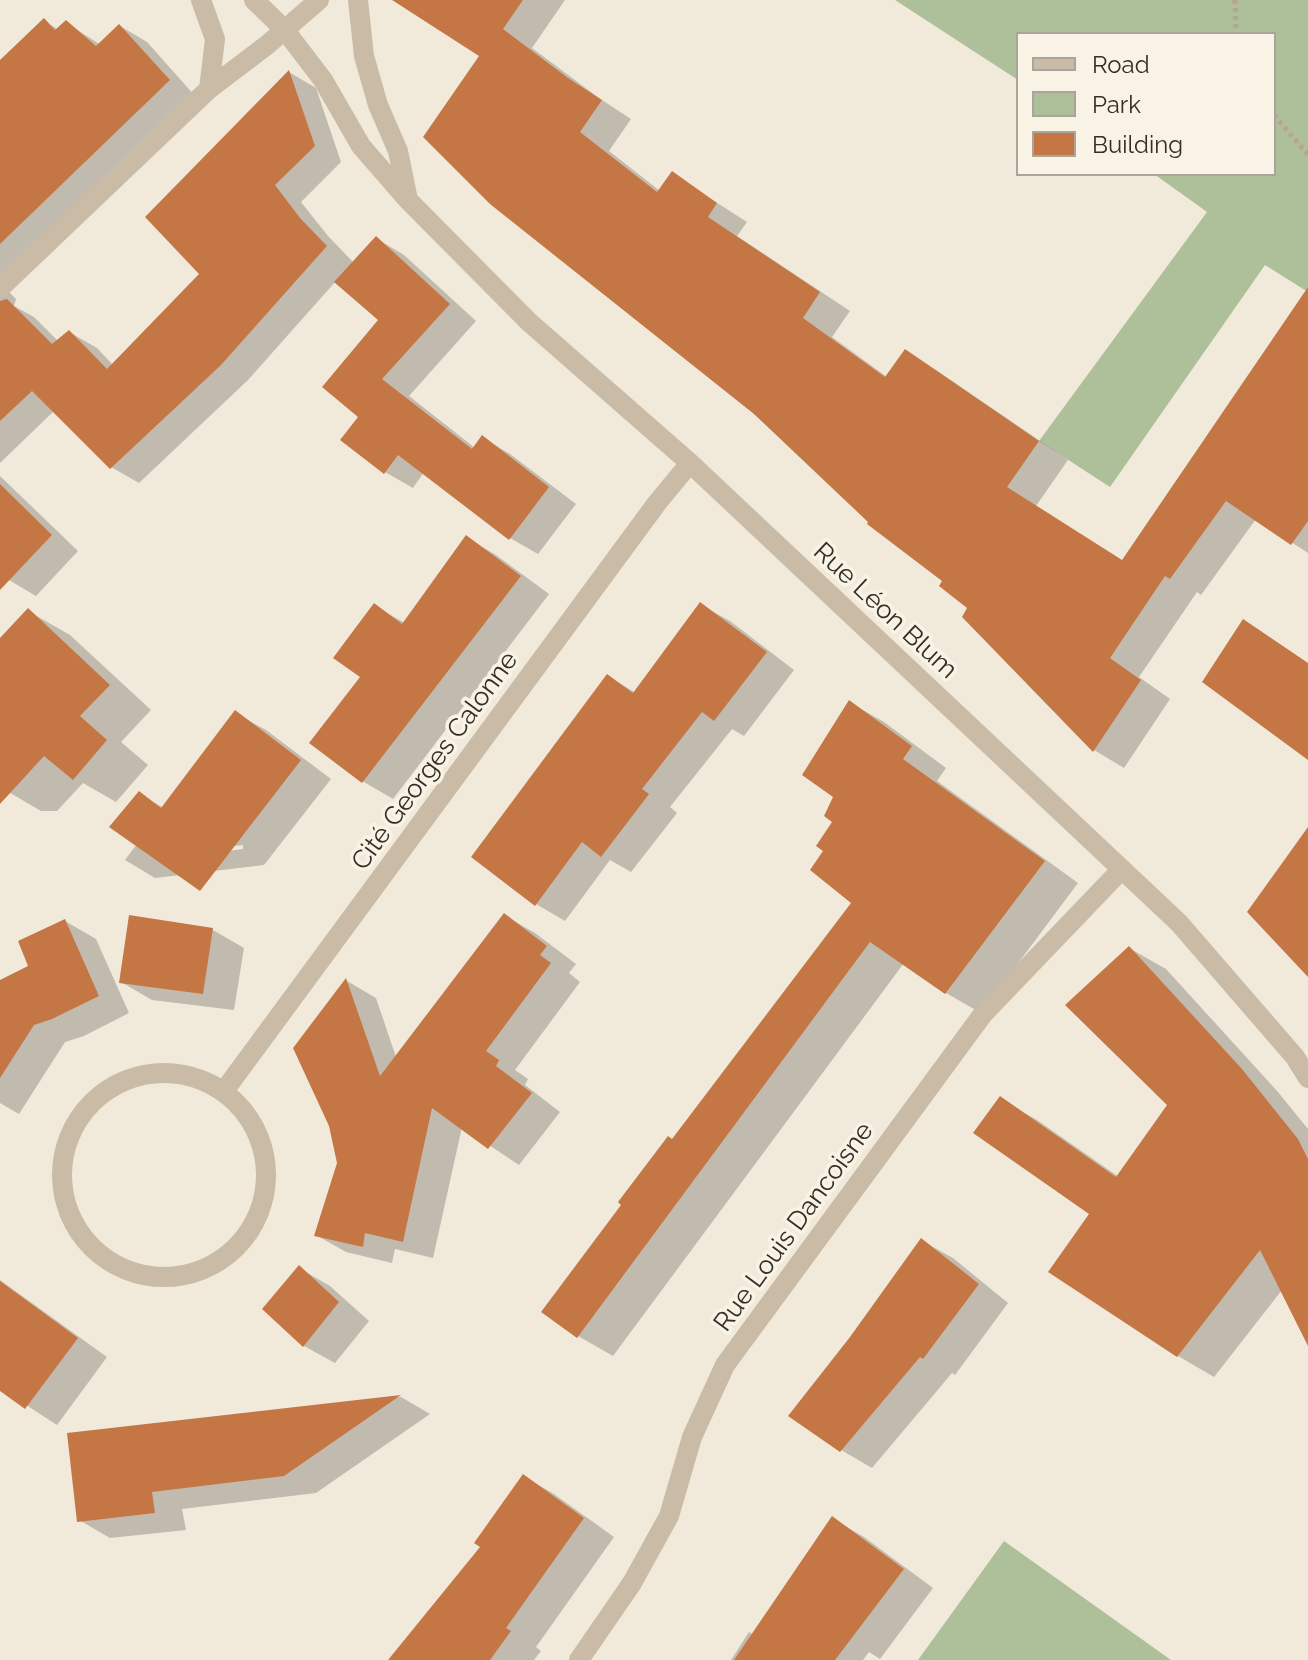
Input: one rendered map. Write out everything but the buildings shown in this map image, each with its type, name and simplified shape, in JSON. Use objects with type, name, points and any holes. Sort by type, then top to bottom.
[{"type":"street","points":[[201,0],[215,39],[209,89]]},
{"type":"street","name":"Rue Léon Blum","points":[[254,0],[284,29],[323,80],[361,146],[407,199],[529,322],[690,463],[1179,923],[1295,1057],[1308,1078]]},
{"type":"street","points":[[0,288],[209,89],[319,0]]},
{"type":"street","points":[[358,0],[364,56],[378,105],[398,151],[407,199]]},
{"type":"street","name":"Cité Georges Calonne","points":[[224,1091],[690,463]]},
{"type":"street","name":"Rue Louis Dancoisne","points":[[579,1660],[632,1583],[669,1516],[692,1437],[725,1365],[983,1014],[1122,869]]},
{"type":"street","points":[[160,1072],[193,1076],[224,1091],[247,1115],[261,1143],[267,1171],[266,1191],[252,1228],[236,1248],[211,1266],[181,1276],[154,1278],[125,1270],[102,1258],[84,1240],[67,1211],[61,1184],[62,1158],[68,1136],[81,1113],[100,1094],[128,1079],[160,1072]]},
{"type":"path","points":[[1235,0],[1236,32]]},
{"type":"path","points":[[1276,117],[1308,155]]},
{"type":"green space","points":[[895,0],[1308,0],[1308,292],[1265,265],[1110,487],[1039,441],[1207,212],[1157,176],[1276,176],[1276,32],[1016,32],[1016,79]]},
{"type":"green space","points":[[1004,1541],[1171,1660],[918,1660]]}]
